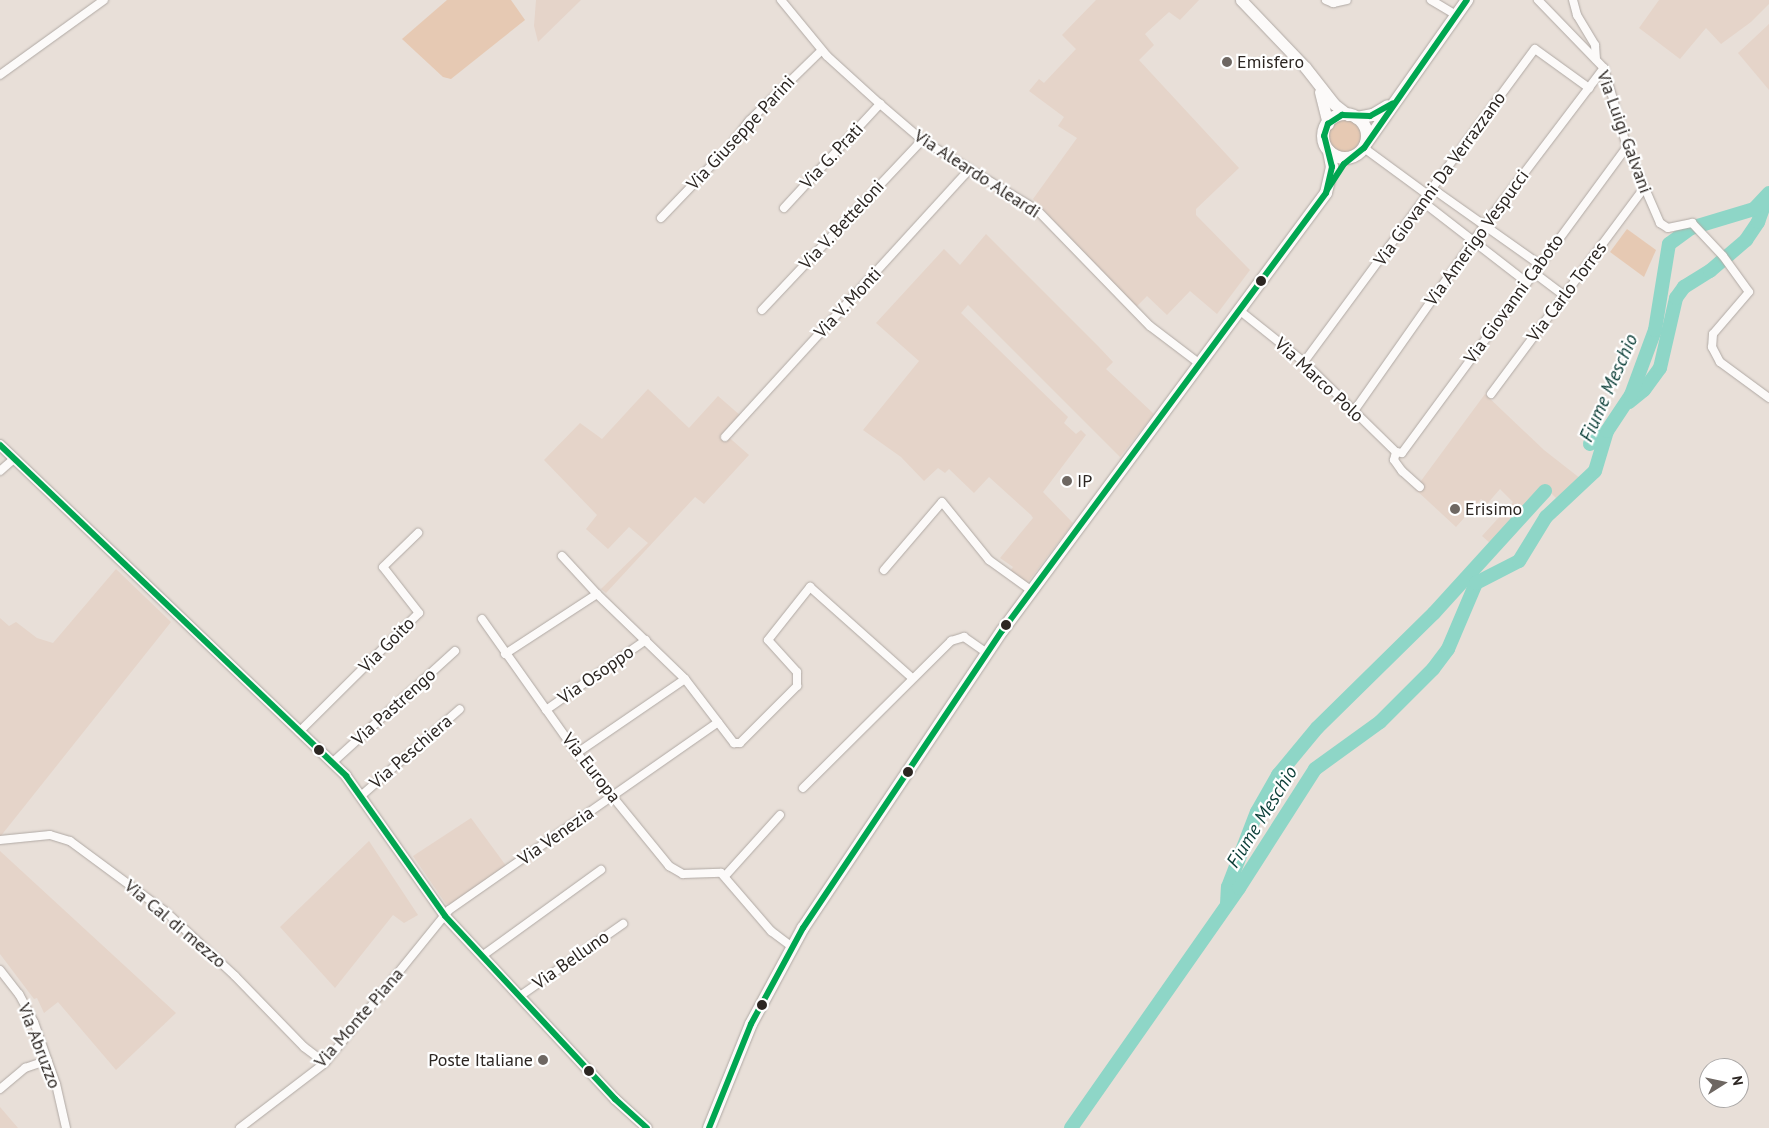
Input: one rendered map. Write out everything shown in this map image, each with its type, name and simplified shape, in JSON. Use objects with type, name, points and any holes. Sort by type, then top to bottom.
[{"type":"main road","points":[[1240,0],[1313,77],[1334,104],[1352,116],[1366,129],[1365,145]]},
{"type":"main road","points":[[709,1128],[743,1040],[792,946],[987,654],[1327,190],[1344,164],[1365,145],[1467,0]]},
{"type":"main road","points":[[1313,77],[1326,108],[1328,124],[1324,136],[1332,167],[1327,190]]},
{"type":"main road","points":[[1328,124],[1336,116],[1373,115],[1393,103]]},
{"type":"main road","points":[[1329,151],[1338,157],[1352,158]]},
{"type":"street","points":[[0,75],[104,0]]},
{"type":"street","name":"Via Aleardo Aleardi","points":[[781,0],[822,50],[880,104],[922,140],[1037,210],[1150,326],[1200,364]]},
{"type":"street","points":[[1326,0],[1333,4],[1347,0]]},
{"type":"street","points":[[1431,0],[1456,15]]},
{"type":"street","name":"Via Luigi Galvani","points":[[1538,0],[1604,68],[1627,147],[1643,190],[1660,223],[1668,228],[1692,222],[1725,259],[1749,292],[1713,334],[1712,347],[1720,362],[1769,398]]},
{"type":"street","points":[[1573,0],[1577,16],[1595,45],[1596,60]]},
{"type":"street","name":"Via Giovanni Da Verrazzano","points":[[1304,362],[1535,49],[1589,88]]},
{"type":"street","name":"Via Giuseppe Parini","points":[[661,218],[731,145],[750,120],[822,50]]},
{"type":"street","name":"Via Amerigo Vespucci","points":[[1354,411],[1473,241],[1604,68]]},
{"type":"street","name":"Via G. Prati","points":[[784,208],[880,104]]},
{"type":"street","name":"Via V. Betteloni","points":[[762,310],[922,140]]},
{"type":"street","points":[[1365,145],[1538,264]]},
{"type":"street","name":"Via Giovanni Caboto","points":[[1399,452],[1627,147]]},
{"type":"street","name":"Via V. Monti","points":[[724,436],[970,169]]},
{"type":"street","name":"Via Carlo Torres","points":[[1491,394],[1643,190]]},
{"type":"street","points":[[1423,202],[1526,282]]},
{"type":"street","points":[[1533,272],[1564,295]]},
{"type":"street","name":"Via Marco Polo","points":[[1239,310],[1304,362],[1399,452],[1394,460],[1402,471],[1420,487]]},
{"type":"street","points":[[0,445],[333,762],[362,795],[444,916],[647,1128]]},
{"type":"street","points":[[0,471],[14,459]]},
{"type":"street","points":[[884,570],[942,502],[989,560],[1032,591]]},
{"type":"street","name":"Via Goito","points":[[300,732],[420,613],[384,567],[418,533]]},
{"type":"street","points":[[562,556],[597,594],[685,679],[730,739],[740,743],[797,686],[797,672],[768,640],[810,587],[912,678]]},
{"type":"street","points":[[505,654],[597,594]]},
{"type":"street","name":"Via Europa","points":[[482,619],[577,753],[673,870],[683,874],[718,872],[725,876]]},
{"type":"street","points":[[804,788],[912,678],[955,638],[966,638],[987,654]]},
{"type":"street","name":"Via Osoppo","points":[[546,710],[646,640]]},
{"type":"street","name":"Via Pastrengo","points":[[333,762],[455,651]]},
{"type":"street","points":[[577,753],[685,679]]},
{"type":"street","name":"Via Peschiera","points":[[362,795],[460,709]]},
{"type":"street","name":"Via Venezia","points":[[444,916],[718,722]]},
{"type":"street","points":[[780,815],[725,876],[771,931],[792,946]]},
{"type":"street","name":"Via Cal di mezzo","points":[[0,840],[50,835],[70,841],[166,912],[236,976],[304,1047],[325,1063]]},
{"type":"street","points":[[482,956],[601,870]]},
{"type":"street","name":"Via Monte Piana","points":[[240,1128],[325,1063],[444,916]]},
{"type":"street","name":"Via Belluno","points":[[520,996],[623,924]]},
{"type":"street","name":"Via Abruzzo","points":[[0,970],[26,1006],[48,1060],[66,1128]]},
{"type":"street","points":[[0,1090],[25,1068],[48,1060]]},
{"type":"shaded area","points":[[447,0],[511,0],[525,20],[451,79],[443,77],[402,39]]},
{"type":"shaded area","points":[[536,0],[581,0],[538,42],[534,26]]},
{"type":"shaded area","points":[[1096,0],[1199,0],[1180,20],[1169,12],[1145,34],[1154,45],[1139,60],[1239,168],[1196,209],[1196,215],[1250,270],[1217,314],[1190,291],[1167,315],[1147,296],[1136,307],[1033,199],[1077,138],[1058,126],[1064,117],[1029,91],[1039,79],[1044,83],[1076,49],[1062,35]]},
{"type":"shaded area","points":[[1659,0],[1769,0],[1769,4],[1751,22],[1721,44],[1706,28],[1680,59],[1639,28]]},
{"type":"shaded area","points":[[1769,24],[1769,90],[1738,53]]},
{"type":"shaded area","points":[[1346,119],[1353,120],[1358,124],[1362,129],[1362,143],[1358,148],[1353,152],[1346,153],[1339,152],[1334,148],[1330,143],[1329,136],[1330,129],[1334,124],[1339,120]]},
{"type":"shaded area","points":[[1627,229],[1656,250],[1644,277],[1610,252]]},
{"type":"shaded area","points":[[986,234],[1113,362],[1106,369],[1154,414],[1120,457],[968,305],[961,313],[1068,417],[1064,423],[1076,434],[1081,430],[1086,435],[1043,492],[1073,523],[1025,586],[1008,574],[1013,567],[1000,558],[1033,518],[1031,515],[989,477],[974,493],[949,469],[945,473],[938,468],[924,481],[901,457],[863,430],[919,361],[876,323],[944,249],[960,265]]},
{"type":"shaded area","points":[[648,389],[689,428],[718,396],[741,416],[724,433],[749,455],[704,504],[695,497],[606,593],[601,589],[648,543],[629,527],[608,549],[586,529],[597,515],[544,460],[580,423],[602,439]]},
{"type":"shaded area","points":[[1485,394],[1544,450],[1581,479],[1557,499],[1543,485],[1490,543],[1482,536],[1513,502],[1500,489],[1487,504],[1481,499],[1456,527],[1415,489]]},
{"type":"shaded area","points":[[116,569],[171,622],[0,837],[0,618],[9,626],[16,622],[37,638],[53,643]]},
{"type":"shaded area","points":[[471,818],[507,867],[456,903],[446,904],[413,856]]},
{"type":"shaded area","points":[[369,841],[418,915],[404,923],[393,915],[335,988],[280,927]]},
{"type":"shaded area","points":[[0,851],[176,1013],[116,1070],[58,1002],[44,1013],[37,998],[34,999],[0,954]]},
{"type":"shaded area","points":[[0,1107],[18,1128],[0,1128]]},
{"type":"waterway","name":"Fiume Meschio","points":[[1071,1128],[1239,888],[1315,769],[1380,722],[1433,669],[1448,649],[1476,583],[1519,561],[1546,517],[1595,471],[1607,431],[1631,395],[1655,330],[1669,244],[1691,228],[1754,209],[1769,193]]},
{"type":"waterway","points":[[1629,402],[1644,390],[1660,368],[1676,298],[1684,287],[1710,271],[1746,240],[1758,222],[1766,200]]},
{"type":"waterway","points":[[1590,444],[1607,431]]},
{"type":"waterway","points":[[1227,904],[1228,887],[1257,812],[1278,775],[1317,728],[1434,613],[1545,491]]},
{"type":"transit line","points":[[1327,190],[1344,164],[1364,148],[1467,0]]},
{"type":"transit line","points":[[709,1128],[751,1024],[803,928],[1002,631],[1326,193],[1332,167],[1324,136],[1328,124],[1342,115],[1370,116],[1393,103]]},
{"type":"transit line","points":[[0,445],[346,776],[445,916],[615,1099],[647,1128]]},
{"type":"place","name":"Emisfero","points":[[1227,62]]},
{"type":"place","name":"IP","points":[[1067,481]]},
{"type":"place","name":"Erisimo","points":[[1455,509]]},
{"type":"place","name":"Poste Italiane","points":[[543,1060]]}]
